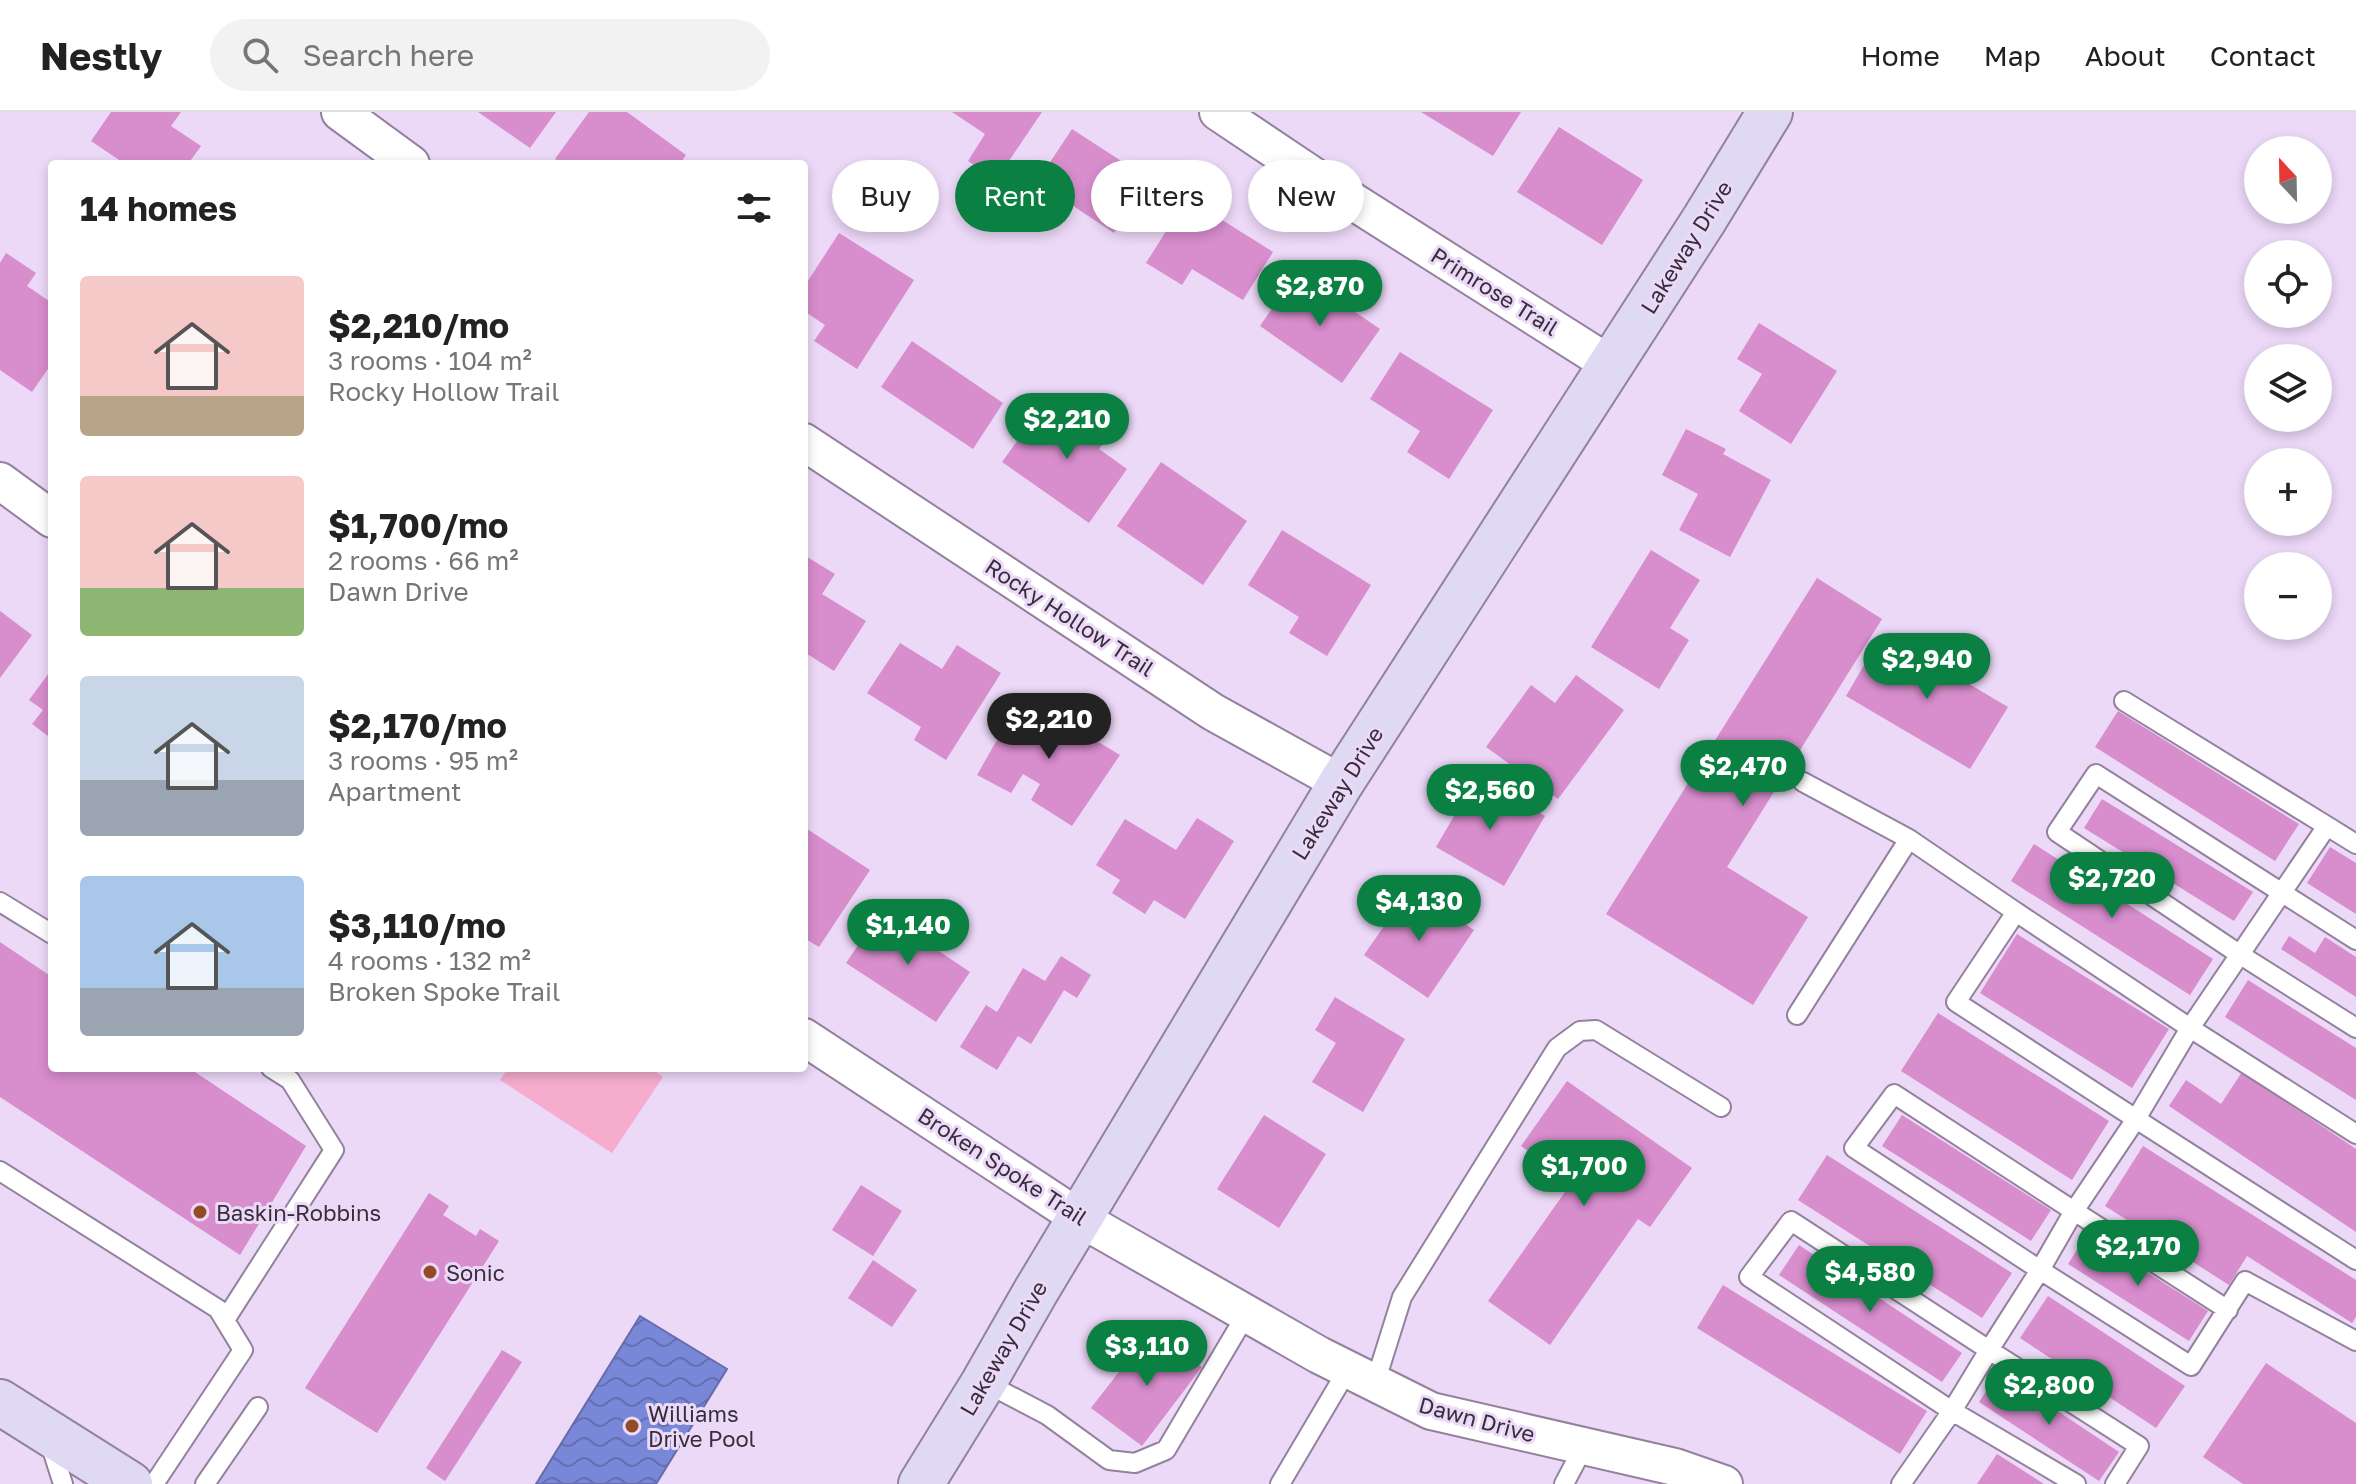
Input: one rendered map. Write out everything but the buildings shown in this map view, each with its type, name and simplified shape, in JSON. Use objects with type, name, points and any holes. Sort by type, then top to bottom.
[{"type":"main road","name":"Lakeway Drive","points":[[932,1480],[1036,1291],[1341,783],[1770,112]]},
{"type":"main road","points":[[0,1402],[130,1484]]},
{"type":"street","points":[[340,112],[406,160]]},
{"type":"street","name":"Primrose Trail","points":[[1218,112],[1611,365]]},
{"type":"street","name":"Rocky Hollow Trail","points":[[808,445],[1213,712],[1341,783]]},
{"type":"street","points":[[0,481],[48,516]]},
{"type":"street","name":"Broken Spoke Trail","points":[[808,1040],[1081,1219],[1206,1288]]},
{"type":"street","name":"Dawn Drive","points":[[1206,1288],[1431,1411],[1675,1467],[1724,1484]]},
{"type":"lane","points":[[2124,701],[2356,844]]},
{"type":"lane","points":[[2356,940],[2096,774],[2057,832],[2356,1028]]},
{"type":"lane","points":[[1803,782],[1909,839],[2190,1028],[2356,1134]]},
{"type":"lane","points":[[1901,1484],[1952,1411],[2190,1028],[2327,826]]},
{"type":"lane","points":[[1797,1015],[1909,839]]},
{"type":"lane","points":[[0,902],[48,932]]},
{"type":"lane","points":[[2016,912],[1956,1002],[2356,1260]]},
{"type":"lane","points":[[1280,1484],[1362,1376],[1402,1297],[1557,1048],[1580,1031],[1596,1030],[1721,1107]]},
{"type":"lane","points":[[225,1320],[334,1150],[290,1080],[277,1072]]},
{"type":"lane","points":[[2228,1310],[1894,1094],[1854,1148],[2191,1366],[2228,1310],[2245,1281],[2356,1341]]},
{"type":"lane","points":[[0,1171],[218,1309],[243,1350],[154,1484]]},
{"type":"lane","points":[[2076,1484],[1952,1411],[1749,1277],[1791,1221],[2139,1446],[2115,1484]]},
{"type":"lane","points":[[984,1382],[1047,1415],[1109,1460],[1135,1463],[1166,1450],[1247,1313]]},
{"type":"lane","points":[[205,1484],[258,1407]]},
{"type":"lane","points":[[45,1430],[63,1484]]},
{"type":"lane","points":[[1564,1484],[1584,1446]]},
{"type":"shaded area","points":[[505,1072],[656,1072],[663,1077],[612,1153],[500,1080]]},
{"type":"water","name":"Williams Drive Pool","points":[[640,1316],[727,1369],[656,1484],[536,1484]]},
{"type":"place","name":"Baskin-Robbins","points":[[200,1212]]},
{"type":"place","name":"Sonic","points":[[430,1272]]},
{"type":"place","name":"Williams Drive Pool","points":[[632,1426]]}]
